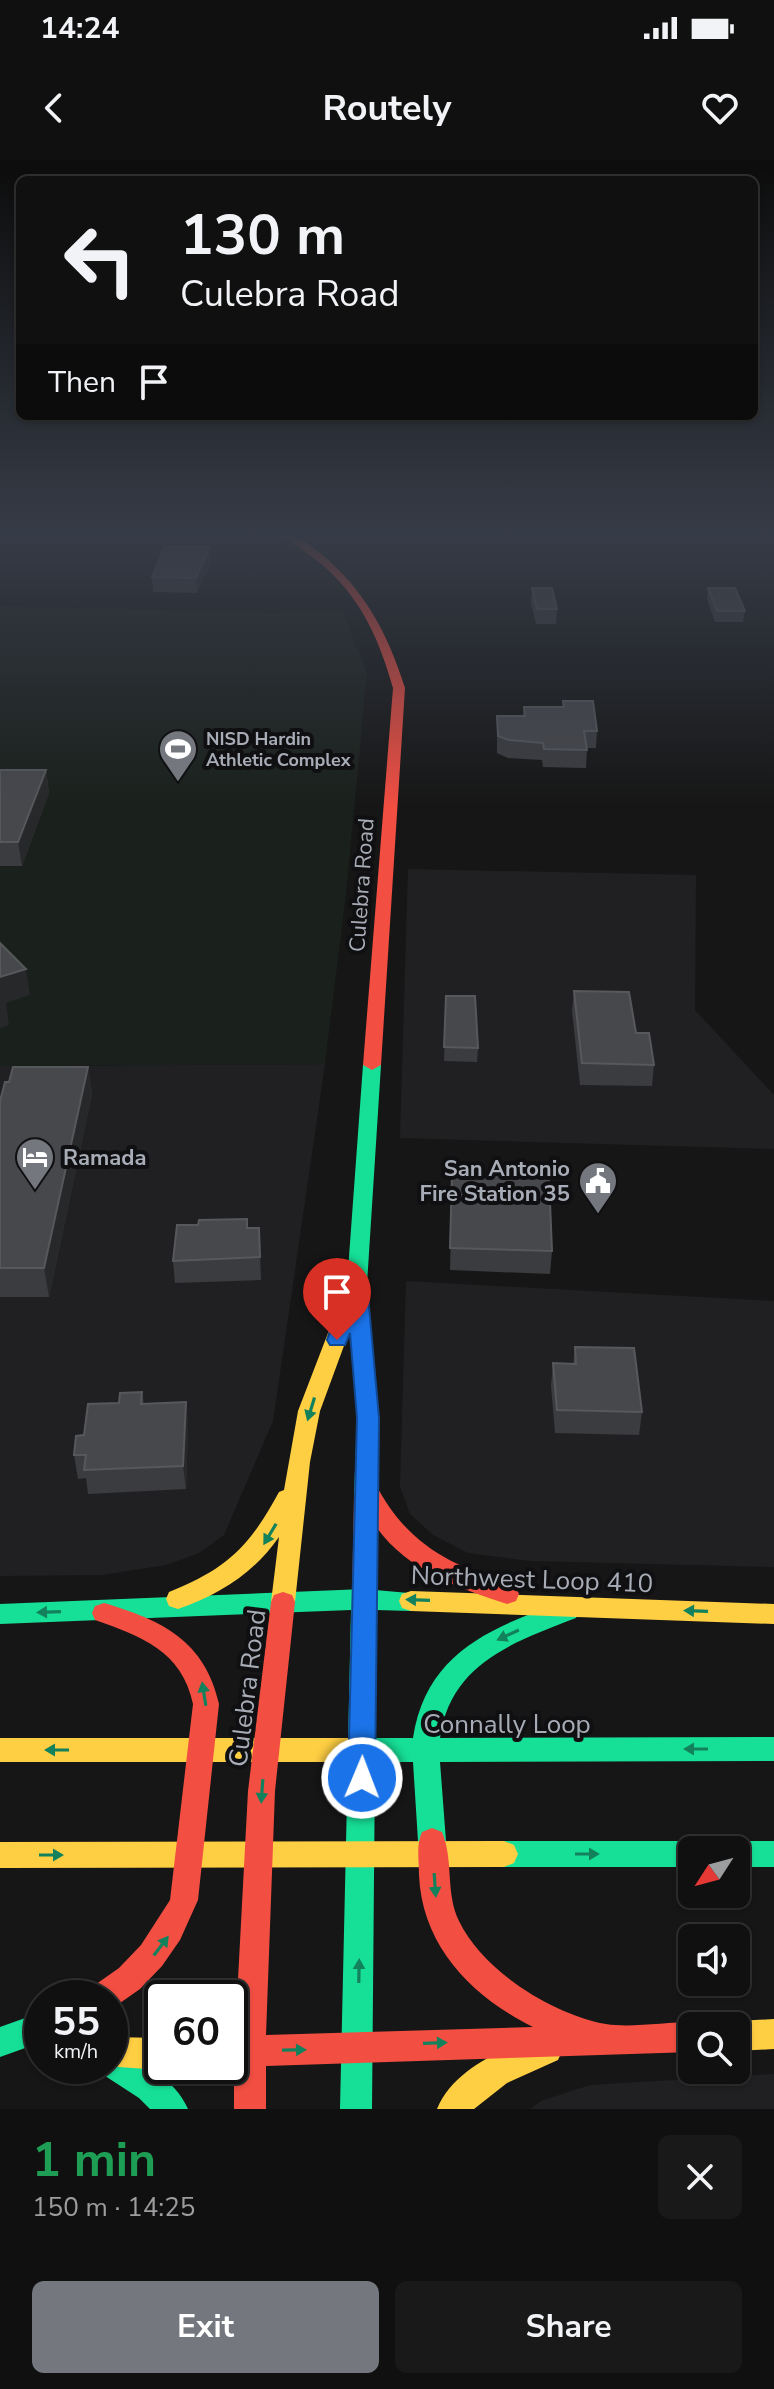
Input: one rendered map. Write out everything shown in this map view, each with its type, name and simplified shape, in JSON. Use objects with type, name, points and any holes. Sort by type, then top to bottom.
[{"type":"main road","name":"Culebra Road","points":[[356,2109],[368,1418],[357,1284],[399,688],[388,643],[378,625]]},
{"type":"main road","name":"Culebra Road","points":[[250,2109],[252,1937],[268,1710],[299,1462],[309,1411],[357,1284]]},
{"type":"main road","points":[[143,1607],[194,1594],[230,1577],[252,1559],[275,1528],[299,1462]]},
{"type":"main road","points":[[366,1485],[375,1508],[389,1530],[438,1567],[512,1595],[580,1606]]},
{"type":"main road","name":"Northwest Loop 410","points":[[0,1614],[364,1599],[774,1614]]},
{"type":"main road","points":[[580,1606],[485,1646],[454,1667],[438,1688],[431,1705],[427,1722],[427,1758],[436,1900],[441,1921],[460,1956],[472,1971],[508,1999],[555,2023],[605,2039]]},
{"type":"main road","points":[[95,1611],[114,1615],[174,1647],[199,1674],[206,1704],[184,1900],[164,1943],[141,1970],[127,1980]]},
{"type":"main road","name":"Connally Loop","points":[[0,1750],[774,1749]]},
{"type":"main road","points":[[0,1855],[678,1854]]},
{"type":"main road","points":[[750,1854],[774,1854]]},
{"type":"main road","points":[[0,2044],[24,2034]]},
{"type":"main road","points":[[750,2035],[774,2034]]},
{"type":"main road","points":[[248,2051],[678,2037]]},
{"type":"main road","points":[[453,2109],[486,2077],[515,2060],[572,2042],[605,2039]]},
{"type":"main road","points":[[0,2044],[24,2047]]},
{"type":"main road","points":[[128,2073],[150,2087],[172,2109]]},
{"type":"shaded area","name":"NISD Hardin Athletic Complex","points":[[0,625],[348,625],[367,673],[346,894],[325,1064],[0,1066]]},
{"type":"shaded area","points":[[408,869],[696,875],[695,1010],[774,1095],[774,1149],[400,1138]]},
{"type":"shaded area","points":[[325,1064],[273,1421],[224,1535],[199,1553],[166,1565],[102,1575],[0,1576],[0,1066]]},
{"type":"shaded area","points":[[406,1281],[774,1301],[774,1567],[530,1561],[468,1553],[433,1535],[410,1514],[400,1487]]},
{"type":"shaded area","points":[[774,2074],[774,2109],[530,2109],[541,2101],[590,2085],[678,2080],[678,2084],[750,2084],[750,2075]]},
{"type":"building","points":[[563,701],[593,701],[597,731],[584,731],[587,750],[544,749],[543,743],[498,736],[497,716],[525,716],[524,707],[564,707]]},
{"type":"building","points":[[0,770],[46,770],[18,842],[0,842]]},
{"type":"building","points":[[0,943],[26,969],[0,977]]},
{"type":"building","points":[[574,991],[629,992],[636,1033],[649,1033],[654,1065],[582,1063]]},
{"type":"building","points":[[446,996],[475,996],[478,1048],[444,1047]]},
{"type":"building","name":"Ramada","points":[[13,1067],[88,1067],[44,1268],[0,1268],[0,1101]]},
{"type":"building","points":[[452,1174],[549,1178],[552,1251],[450,1248]]},
{"type":"building","points":[[247,1219],[247,1228],[259,1228],[260,1257],[173,1261],[177,1225],[198,1225],[199,1220]]},
{"type":"building","points":[[575,1347],[634,1348],[642,1412],[557,1410],[553,1363],[576,1364]]},
{"type":"building","points":[[142,1392],[141,1404],[186,1402],[183,1466],[84,1470],[86,1455],[74,1455],[76,1436],[84,1435],[88,1404],[119,1403],[120,1393]]},
{"type":"traffic: fast","points":[[366,1496],[368,1418],[357,1284],[372,1065]]},
{"type":"traffic: fast","points":[[0,1614],[364,1599],[411,1601]]},
{"type":"traffic: fast","points":[[356,2109],[364,1599]]},
{"type":"traffic: fast","points":[[432,1841],[426,1743],[430,1715],[440,1692],[454,1672],[494,1642],[567,1611]]},
{"type":"traffic: fast","points":[[359,1750],[774,1749]]},
{"type":"traffic: fast","points":[[504,1854],[678,1854]]},
{"type":"traffic: fast","points":[[750,1854],[774,1854]]},
{"type":"traffic: fast","points":[[0,2042],[24,2033]]},
{"type":"traffic: fast","points":[[128,2073],[150,2087],[172,2109]]},
{"type":"traffic: slow","points":[[283,1602],[299,1462],[309,1411],[353,1294]]},
{"type":"traffic: slow","points":[[178,1599],[214,1582],[244,1561],[269,1533],[287,1498]]},
{"type":"traffic: slow","points":[[411,1601],[774,1614]]},
{"type":"traffic: slow","points":[[0,1750],[359,1750]]},
{"type":"traffic: slow","points":[[0,1855],[504,1854]]},
{"type":"traffic: slow","points":[[750,2035],[774,2034]]},
{"type":"traffic: slow","points":[[453,2109],[473,2088],[496,2072],[547,2049]]},
{"type":"traffic: slow","points":[[128,2053],[144,2054]]},
{"type":"traffic: jam","points":[[372,1065],[399,688],[375,625]]},
{"type":"traffic: jam","points":[[368,1491],[393,1531],[425,1559],[463,1578],[507,1594]]},
{"type":"traffic: jam","points":[[364,1599],[366,1496]]},
{"type":"traffic: jam","points":[[250,2109],[251,1982],[261,1791],[283,1602]]},
{"type":"traffic: jam","points":[[104,1613],[155,1633],[184,1656],[202,1686],[206,1704],[184,1900],[170,1930],[152,1956],[126,1980]]},
{"type":"traffic: jam","points":[[432,1841],[437,1903],[462,1955],[481,1975],[526,2007],[605,2039]]},
{"type":"traffic: jam","points":[[248,2051],[678,2037]]},
{"type":"place","name":"NISD Hardin Athletic Complex","points":[[178,783]]},
{"type":"place","name":"Ramada","points":[[35,1191]]},
{"type":"place","name":"San Antonio Fire Station 35","points":[[598,1215]]},
{"type":"route","points":[[337,1340],[357,1284],[368,1418],[363,1570],[362,1778]]}]
